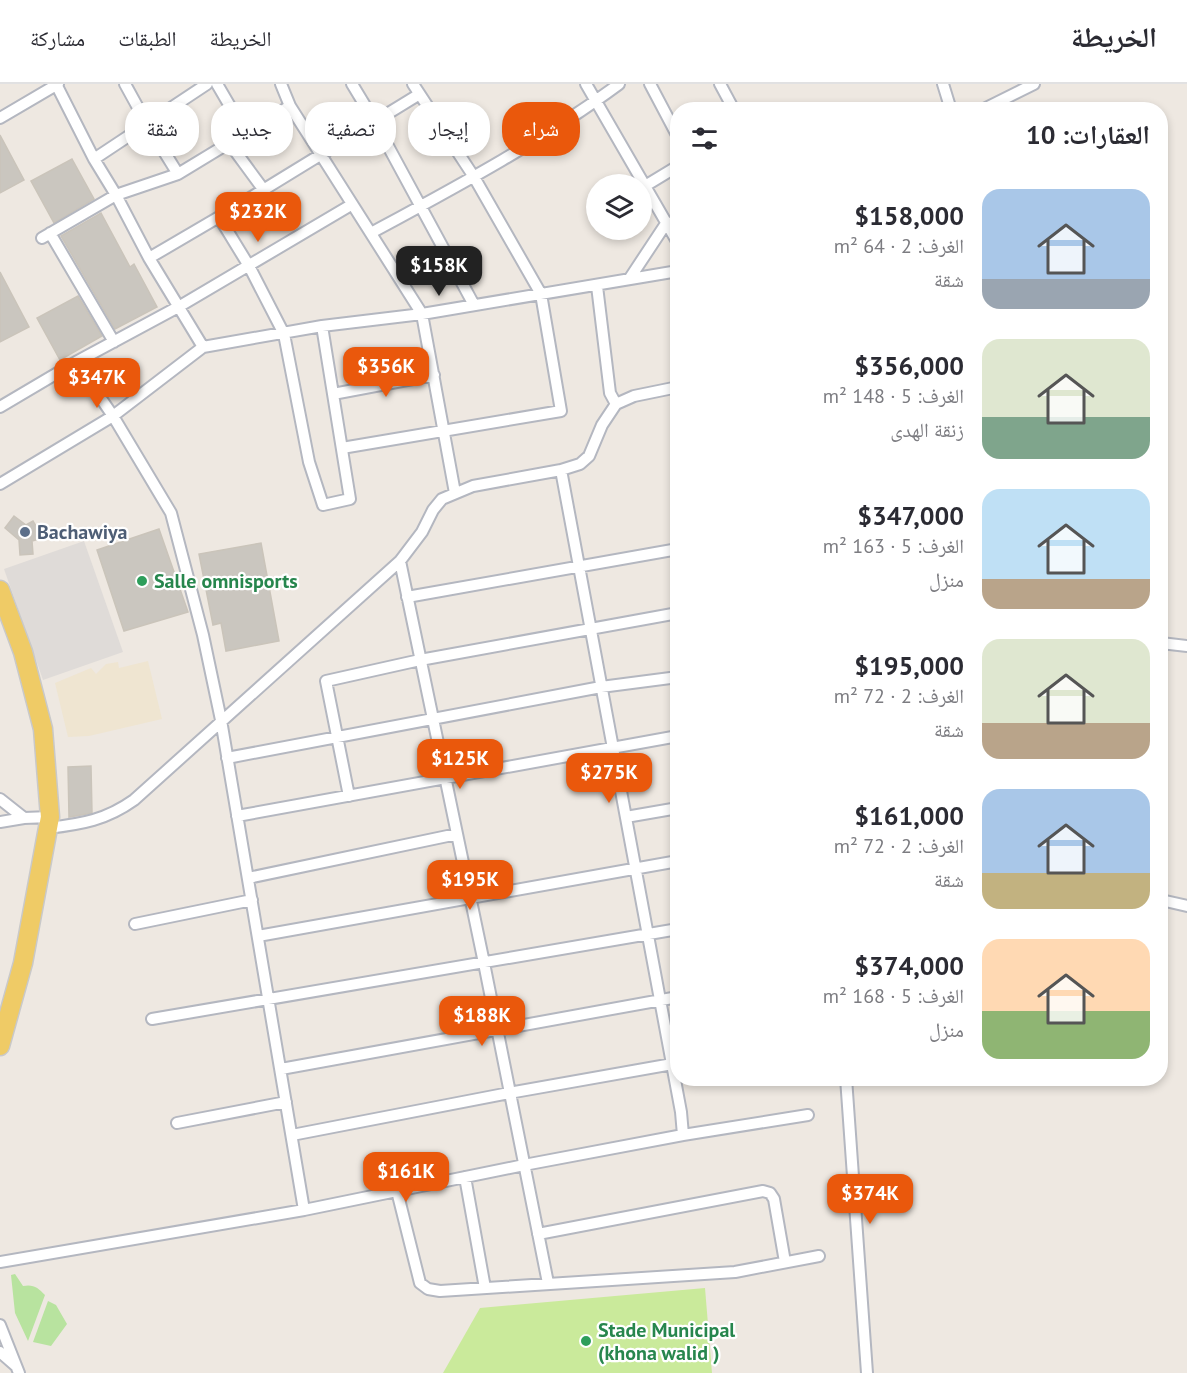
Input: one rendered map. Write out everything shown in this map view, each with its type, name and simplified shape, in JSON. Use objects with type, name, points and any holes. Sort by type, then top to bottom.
[{"type":"main road","points":[[0,590],[23,652],[43,729],[49,823],[23,963],[0,1047]]},
{"type":"street","points":[[0,118],[57,84],[94,159],[149,258],[203,347]]},
{"type":"street","points":[[125,84],[135,102]]},
{"type":"street","points":[[180,102],[207,84]]},
{"type":"street","points":[[217,84],[228,102]]},
{"type":"street","points":[[280,84],[288,102]]},
{"type":"street","points":[[352,84],[363,102]]},
{"type":"street","points":[[342,448],[561,411],[541,294],[474,177],[412,84]]},
{"type":"street","points":[[586,84],[638,174]]},
{"type":"street","points":[[371,233],[474,177],[596,101],[619,84]]},
{"type":"street","points":[[651,84],[670,121]]},
{"type":"street","points":[[720,84],[730,102]]},
{"type":"street","points":[[943,84],[949,102]]},
{"type":"street","points":[[998,102],[1034,84]]},
{"type":"street","points":[[396,109],[418,95]]},
{"type":"street","points":[[293,111],[305,130]]},
{"type":"street","points":[[94,159],[125,139]]},
{"type":"street","points":[[114,342],[46,236],[116,195],[178,174],[211,155]]},
{"type":"street","points":[[167,156],[178,174]]},
{"type":"street","points":[[239,156],[263,189]]},
{"type":"street","points":[[149,258],[321,156],[422,314],[455,493]]},
{"type":"street","points":[[393,156],[474,305]]},
{"type":"street","points":[[652,182],[670,171]]},
{"type":"street","points":[[652,197],[670,228]]},
{"type":"street","points":[[0,407],[76,362],[180,306],[351,205]]},
{"type":"street","points":[[219,218],[249,266],[284,334],[309,462],[323,505],[350,499],[322,326]]},
{"type":"street","points":[[630,278],[667,222]]},
{"type":"street","points":[[0,484],[113,416],[203,347],[322,326],[422,314],[597,286],[670,272]]},
{"type":"street","points":[[597,286],[610,393],[615,404]]},
{"type":"street","points":[[76,362],[113,416],[171,513],[203,635],[221,720],[303,1210]]},
{"type":"street","points":[[333,394],[434,375]]},
{"type":"street","points":[[0,822],[24,818],[49,823],[101,819],[121,809],[400,561],[422,532],[442,499],[473,486],[561,470],[580,464],[589,456],[602,425],[615,404],[634,396],[670,389]]},
{"type":"street","points":[[561,470],[660,1000],[670,1043]]},
{"type":"street","points":[[407,597],[670,550]]},
{"type":"street","points":[[400,561],[548,1283]]},
{"type":"street","points":[[349,796],[326,681],[420,660],[670,614]]},
{"type":"street","points":[[1168,644],[1187,646]]},
{"type":"street","points":[[227,758],[601,687],[670,677]]},
{"type":"street","points":[[237,816],[670,737]]},
{"type":"street","points":[[0,799],[24,818]]},
{"type":"street","points":[[626,816],[670,809]]},
{"type":"street","points":[[248,878],[457,834]]},
{"type":"street","points":[[258,936],[670,862]]},
{"type":"street","points":[[135,924],[252,900]]},
{"type":"street","points":[[1168,902],[1187,906]]},
{"type":"street","points":[[152,1019],[670,930]]},
{"type":"street","points":[[281,1069],[670,998]]},
{"type":"street","points":[[292,1135],[670,1065]]},
{"type":"street","points":[[678,1086],[683,1135]]},
{"type":"street","points":[[847,1086],[867,1373]]},
{"type":"street","points":[[177,1123],[286,1102]]},
{"type":"street","points":[[0,1262],[303,1210],[683,1135],[808,1115]]},
{"type":"street","points":[[465,1177],[485,1288]]},
{"type":"street","points":[[397,1191],[420,1283],[428,1289],[440,1291],[725,1273],[819,1256]]},
{"type":"street","points":[[538,1234],[763,1191],[770,1192],[774,1199],[785,1262]]},
{"type":"street","points":[[0,1325],[18,1370]]},
{"type":"street","points":[[0,1352],[18,1370]]},
{"type":"shaded area","points":[[84,541],[123,652],[43,680],[4,569]]},
{"type":"shaded area","points":[[148,661],[162,719],[89,736],[68,737],[55,683],[91,668],[96,674],[106,664],[118,662],[119,668]]},
{"type":"green space","points":[[15,1274],[23,1286],[36,1287],[45,1295],[28,1341],[15,1313],[11,1275]]},
{"type":"green space","name":"Stade Municipal (khona walid )","points":[[705,1288],[712,1373],[443,1373],[480,1308]]},
{"type":"green space","points":[[48,1301],[56,1305],[67,1324],[51,1346],[33,1342]]},
{"type":"building","points":[[0,135],[24,180],[0,193]]},
{"type":"building","points":[[72,159],[94,199],[54,223],[31,181]]},
{"type":"building","points":[[101,213],[130,267],[134,264],[157,307],[115,329],[61,236]]},
{"type":"building","points":[[0,272],[29,327],[0,342]]},
{"type":"building","points":[[78,296],[102,336],[60,360],[37,318]]},
{"type":"building","name":"Bachawiya","points":[[14,516],[26,525],[33,521],[43,538],[32,541],[33,554],[20,555],[19,540],[5,528]]},
{"type":"building","name":"Salle omnisports","points":[[159,529],[188,612],[124,631],[97,550]]},
{"type":"building","points":[[261,543],[279,641],[226,651],[221,623],[213,625],[199,554]]},
{"type":"building","points":[[91,766],[92,813],[69,817],[68,767]]},
{"type":"place","name":"Bachawiya","points":[[25,532]]},
{"type":"place","name":"Salle omnisports","points":[[142,581]]},
{"type":"place","name":"Stade Municipal (khona walid )","points":[[586,1341]]}]
